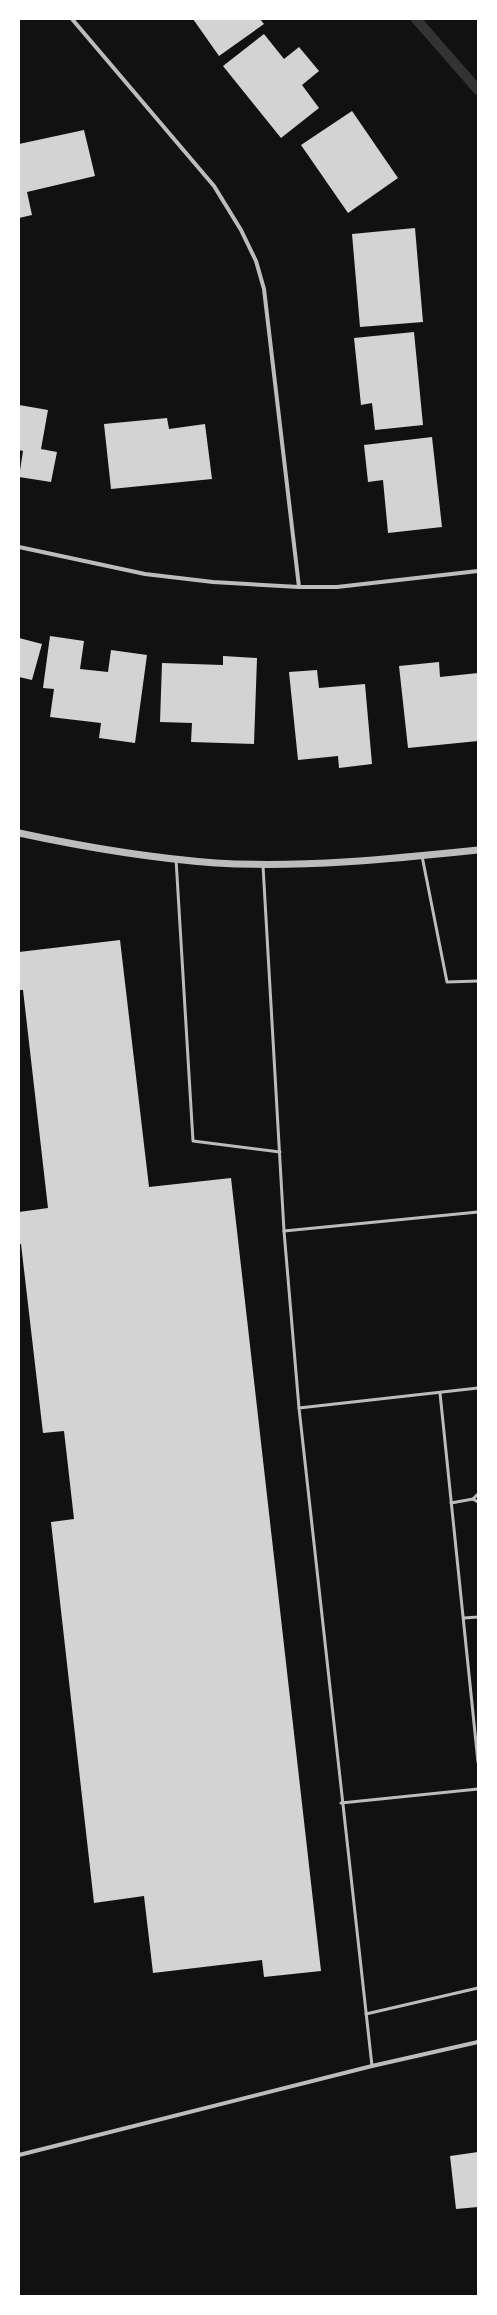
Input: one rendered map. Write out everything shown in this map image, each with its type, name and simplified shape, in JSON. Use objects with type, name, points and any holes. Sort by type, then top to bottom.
[{"type":"street","points":[[72,19],[214,186],[256,261],[264,289],[299,587]]},
{"type":"street","points":[[19,547],[145,574],[213,582],[299,587],[337,587],[478,571]]},
{"type":"street","points":[[19,833],[86,847],[176,859],[263,864],[422,856],[478,850]]},
{"type":"street","points":[[19,2155],[372,2066],[478,2042]]},
{"type":"lane","points":[[422,856],[447,982],[478,981]]},
{"type":"lane","points":[[176,859],[193,1141],[280,1152]]},
{"type":"lane","points":[[263,864],[284,1231],[299,1408],[321,1594],[341,1803],[372,2066]]},
{"type":"lane","points":[[284,1231],[478,1212]]},
{"type":"lane","points":[[299,1408],[478,1388]]},
{"type":"lane","points":[[440,1393],[478,1762]]},
{"type":"lane","points":[[451,1503],[473,1499],[478,1494]]},
{"type":"lane","points":[[473,1499],[478,1502]]},
{"type":"lane","points":[[464,1618],[478,1617]]},
{"type":"lane","points":[[341,1803],[478,1788]]},
{"type":"lane","points":[[366,2014],[478,1988]]},
{"type":"building","points":[[193,19],[260,19],[264,24],[219,56]]},
{"type":"building","points":[[264,34],[284,59],[299,47],[319,71],[302,85],[319,108],[281,138],[223,66]]},
{"type":"building","points":[[352,111],[398,178],[348,213],[301,145]]},
{"type":"building","points":[[84,130],[95,176],[27,192],[32,215],[19,218],[19,144]]},
{"type":"building","points":[[415,228],[423,322],[360,327],[352,234]]},
{"type":"building","points":[[414,332],[423,425],[375,430],[372,403],[361,405],[354,338]]},
{"type":"building","points":[[19,405],[48,410],[41,449],[57,452],[51,482],[19,477],[23,451],[19,450]]},
{"type":"building","points":[[167,418],[169,429],[205,424],[212,479],[111,489],[104,424]]},
{"type":"building","points":[[432,437],[442,527],[388,533],[383,480],[368,482],[364,445]]},
{"type":"building","points":[[50,636],[84,641],[80,669],[108,672],[111,650],[147,655],[135,743],[99,738],[101,723],[50,717],[54,689],[43,688]]},
{"type":"building","points":[[19,638],[42,644],[32,680],[19,677]]},
{"type":"building","points":[[223,656],[257,658],[254,744],[191,742],[192,723],[160,722],[162,663],[223,665]]},
{"type":"building","points":[[439,662],[440,677],[478,673],[478,741],[408,748],[399,666]]},
{"type":"building","points":[[317,670],[319,688],[365,684],[372,764],[339,768],[338,756],[298,760],[289,672]]},
{"type":"building","points":[[120,940],[149,1187],[231,1178],[321,1971],[264,1977],[262,1960],[153,1973],[144,1896],[94,1903],[51,1522],[74,1519],[64,1431],[43,1433],[21,1244],[19,1244],[19,1212],[48,1208],[23,990],[19,990],[19,952]]},
{"type":"building","points":[[478,2152],[478,2207],[456,2209],[450,2156]]},
{"type":"waterway","points":[[416,19],[478,90]]}]
